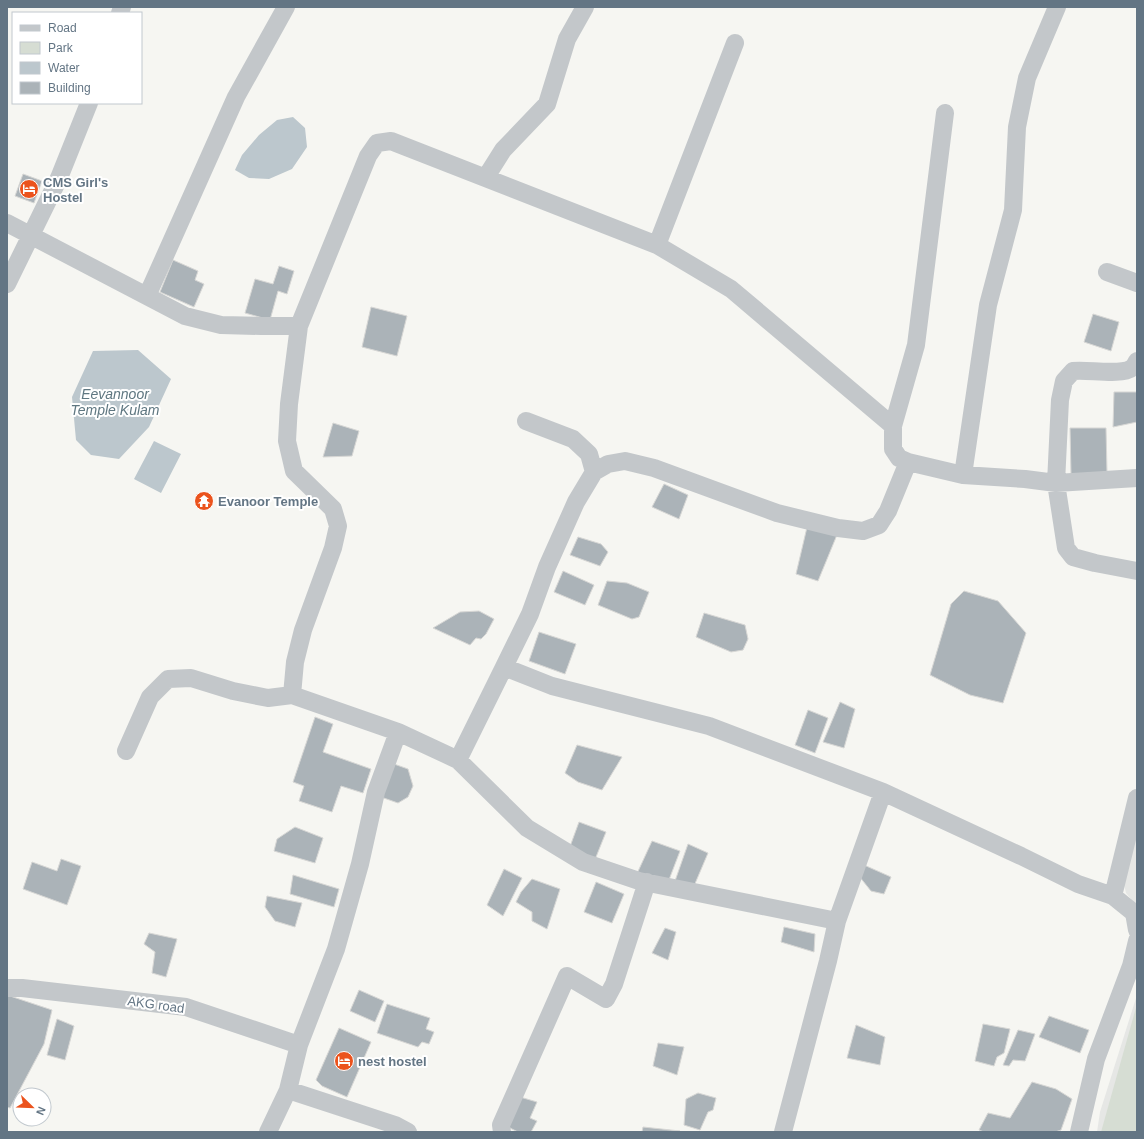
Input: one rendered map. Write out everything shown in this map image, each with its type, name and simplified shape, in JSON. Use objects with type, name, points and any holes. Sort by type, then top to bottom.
[{"type":"street","points":[[147,296],[236,97],[286,7]]},
{"type":"street","points":[[486,177],[503,150],[547,104],[567,39],[585,7]]},
{"type":"street","points":[[962,475],[988,306],[1013,210],[1017,127],[1027,78],[1057,7]]},
{"type":"street","points":[[657,245],[734,43]]},
{"type":"street","points":[[7,284],[32,236],[89,104]]},
{"type":"street","points":[[945,113],[916,345],[892,426],[893,449],[899,458],[908,462],[962,475],[1025,479],[1056,483],[1137,478]]},
{"type":"street","points":[[292,695],[295,662],[303,630],[333,548],[338,526],[333,509],[294,471],[288,442],[289,404],[299,326],[368,156],[377,143],[391,141],[657,245],[731,289],[892,426]]},
{"type":"street","points":[[7,223],[185,316],[221,324],[299,326]]},
{"type":"street","points":[[1107,272],[1137,283]]},
{"type":"street","points":[[1137,361],[1131,368],[1119,372],[1073,371],[1064,381],[1060,400],[1056,483],[1066,548],[1073,557],[1137,571]]},
{"type":"street","points":[[526,421],[572,440],[589,454],[594,472]]},
{"type":"street","points":[[458,760],[530,614],[547,567],[576,502],[594,472],[608,464],[625,461],[654,468],[777,513],[838,528],[863,531],[879,525],[888,511],[908,462]]},
{"type":"street","points":[[504,667],[552,686],[709,726],[883,792],[1078,884],[1113,896],[1134,914],[1137,930]]},
{"type":"street","points":[[126,751],[150,697],[168,679],[191,678],[233,691],[268,698],[292,695],[398,732],[458,760],[527,828],[584,862],[647,882],[837,921]]},
{"type":"street","points":[[268,1132],[288,1090],[299,1045],[336,949],[360,864],[376,792],[398,732]]},
{"type":"street","points":[[783,1132],[837,921],[883,792]]},
{"type":"street","points":[[1113,896],[1137,798]]},
{"type":"street","points":[[502,1132],[501,1125],[567,976],[606,999],[614,984],[647,882]]},
{"type":"street","points":[[1079,1132],[1096,1059],[1131,966],[1137,941]]},
{"type":"street","name":"AKG road","points":[[7,988],[22,988],[186,1007],[299,1045]]},
{"type":"street","points":[[288,1090],[395,1125],[408,1132]]},
{"type":"shaded area","points":[[1137,808],[1137,906],[1126,893],[1121,872]]},
{"type":"shaded area","points":[[1137,995],[1137,1132],[1097,1132],[1100,1112]]},
{"type":"green space","points":[[1137,1004],[1137,1132],[1101,1132]]},
{"type":"water","points":[[293,117],[305,128],[307,147],[292,169],[269,179],[249,178],[235,170],[242,155],[259,135],[277,120]]},
{"type":"water","name":"Eevannoor Temple Kulam","points":[[138,350],[171,379],[149,427],[119,459],[91,455],[76,440],[72,397],[93,351]]},
{"type":"water","points":[[154,441],[181,454],[161,493],[134,479]]},
{"type":"building","name":"CMS Girl's Hostel","points":[[23,174],[42,181],[34,203],[15,196]]},
{"type":"building","points":[[173,260],[198,271],[195,280],[204,284],[194,307],[160,292]]},
{"type":"building","points":[[279,266],[294,271],[287,294],[278,291],[270,320],[245,313],[255,279],[273,284]]},
{"type":"building","points":[[371,307],[407,316],[397,356],[362,347]]},
{"type":"building","points":[[1093,314],[1119,322],[1111,351],[1084,342]]},
{"type":"building","points":[[1114,392],[1137,392],[1137,422],[1113,427]]},
{"type":"building","points":[[333,423],[359,431],[352,456],[323,457]]},
{"type":"building","points":[[1070,428],[1106,428],[1107,473],[1071,474]]},
{"type":"building","points":[[664,484],[688,495],[679,519],[652,507]]},
{"type":"building","points":[[808,523],[839,530],[818,581],[796,574]]},
{"type":"building","points":[[578,537],[601,544],[608,552],[600,566],[570,555]]},
{"type":"building","points":[[563,571],[594,585],[585,605],[554,592]]},
{"type":"building","points":[[607,581],[627,583],[649,592],[639,617],[632,619],[598,605]]},
{"type":"building","points":[[964,591],[998,601],[1026,633],[1003,703],[970,695],[930,675],[951,604]]},
{"type":"building","points":[[479,611],[494,619],[486,634],[481,639],[476,638],[470,645],[433,628],[460,612]]},
{"type":"building","points":[[704,613],[745,625],[748,639],[743,650],[731,652],[696,637]]},
{"type":"building","points":[[539,632],[576,644],[565,674],[529,661]]},
{"type":"building","points":[[840,702],[855,709],[844,748],[823,742]]},
{"type":"building","points":[[808,710],[828,718],[815,753],[795,745]]},
{"type":"building","points":[[315,717],[333,724],[323,752],[371,769],[363,793],[341,786],[332,812],[299,801],[304,786],[293,782]]},
{"type":"building","points":[[577,745],[622,757],[602,790],[578,782],[565,773]]},
{"type":"building","points":[[394,764],[408,769],[413,786],[408,797],[398,803],[381,797]]},
{"type":"building","points":[[579,822],[606,832],[594,862],[568,852]]},
{"type":"building","points":[[295,827],[323,838],[315,863],[274,851],[277,839]]},
{"type":"building","points":[[652,841],[680,851],[667,885],[635,878]]},
{"type":"building","points":[[688,844],[708,853],[694,886],[675,881]]},
{"type":"building","points":[[61,859],[81,866],[67,905],[23,889],[32,862],[57,871]]},
{"type":"building","points":[[864,865],[891,877],[884,894],[871,891],[859,876]]},
{"type":"building","points":[[504,869],[522,878],[503,916],[487,905]]},
{"type":"building","points":[[293,875],[339,889],[334,907],[290,894]]},
{"type":"building","points":[[532,879],[560,889],[547,929],[532,921],[532,912],[516,902],[521,892]]},
{"type":"building","points":[[596,882],[624,894],[612,923],[584,912]]},
{"type":"building","points":[[267,896],[302,903],[295,927],[275,921],[265,907]]},
{"type":"building","points":[[784,927],[815,934],[814,952],[781,942]]},
{"type":"building","points":[[665,928],[676,932],[668,960],[652,953]]},
{"type":"building","points":[[149,933],[177,939],[166,977],[152,973],[155,952],[144,944]]},
{"type":"building","points":[[359,990],[384,1001],[375,1022],[350,1011]]},
{"type":"building","points":[[7,995],[52,1010],[44,1044],[21,1087],[12,1087],[12,1104],[10,1108],[7,1107]]},
{"type":"building","points":[[387,1004],[430,1018],[426,1029],[434,1032],[429,1044],[422,1042],[418,1047],[377,1033]]},
{"type":"building","points":[[1049,1016],[1089,1030],[1080,1053],[1039,1037]]},
{"type":"building","points":[[57,1019],[74,1026],[65,1060],[47,1055]]},
{"type":"building","points":[[983,1024],[1010,1029],[1004,1053],[997,1057],[994,1066],[975,1061]]},
{"type":"building","points":[[856,1025],[885,1037],[880,1065],[847,1058]]},
{"type":"building","name":"nest hostel","points":[[339,1028],[371,1042],[347,1097],[322,1086],[316,1080]]},
{"type":"building","points":[[1018,1030],[1035,1034],[1025,1061],[1013,1060],[1009,1066],[1003,1065]]},
{"type":"building","points":[[658,1043],[684,1047],[677,1075],[653,1066]]},
{"type":"building","points":[[1032,1082],[1056,1089],[1072,1099],[1061,1130],[1055,1132],[984,1132],[979,1130],[988,1113],[1010,1118]]},
{"type":"building","points":[[698,1093],[716,1098],[713,1110],[708,1112],[700,1130],[684,1125],[686,1099]]},
{"type":"building","points":[[520,1097],[537,1102],[530,1118],[537,1121],[531,1132],[518,1132],[508,1127]]},
{"type":"building","points":[[643,1127],[680,1131],[642,1132]]},
{"type":"place","name":"CMS Girl's Hostel","points":[[29,189]]},
{"type":"place","name":"Evanoor Temple","points":[[204,501]]},
{"type":"place","name":"nest hostel","points":[[344,1061]]}]
